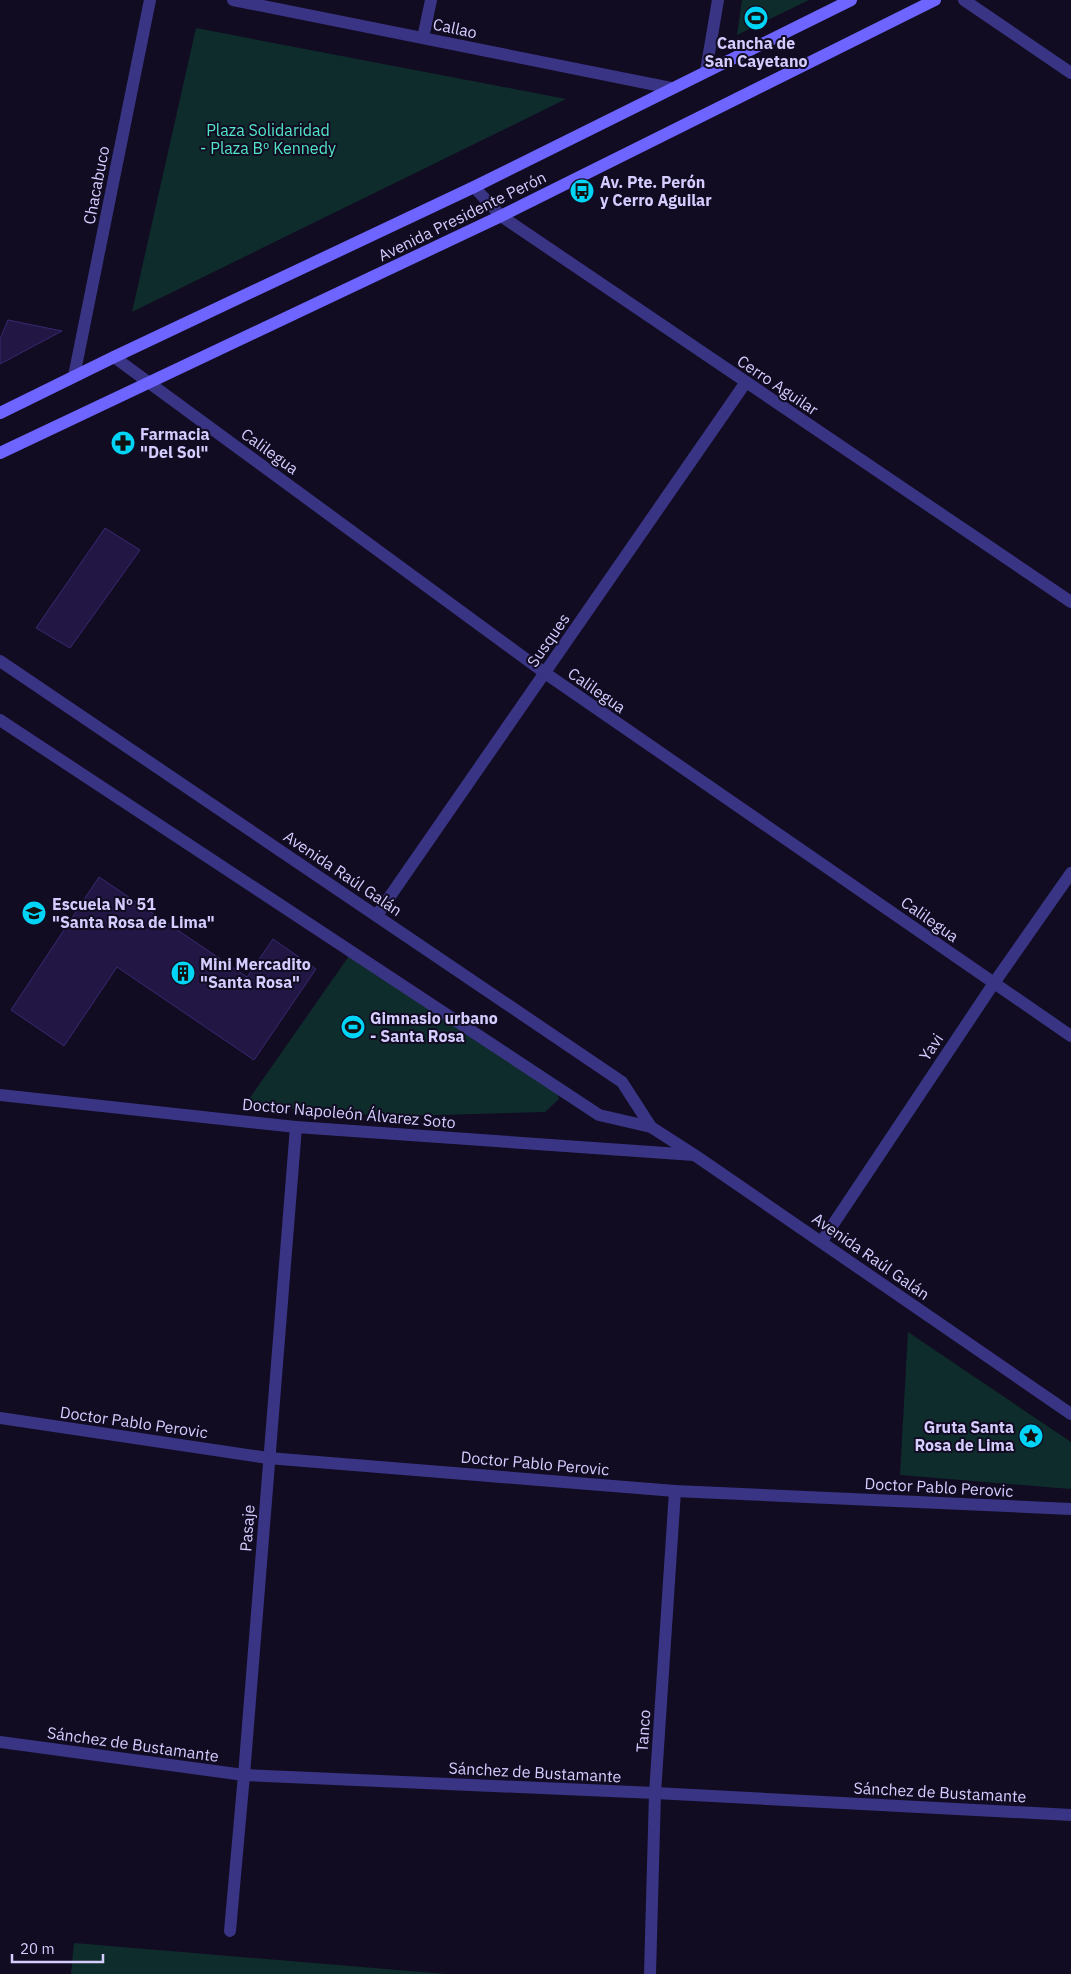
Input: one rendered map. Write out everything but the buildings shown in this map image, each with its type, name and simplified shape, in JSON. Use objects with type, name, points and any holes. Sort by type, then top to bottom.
[{"type":"main road","name":"Avenida Presidente Perón","points":[[0,413],[74,376],[474,187],[670,88],[851,0]]},
{"type":"main road","name":"Avenida Presidente Perón","points":[[0,453],[502,216],[934,0]]},
{"type":"street","name":"Chacabuco","points":[[74,376],[150,0]]},
{"type":"street","name":"Callao","points":[[233,0],[670,88]]},
{"type":"street","points":[[423,38],[431,0]]},
{"type":"street","points":[[706,71],[718,0]]},
{"type":"street","points":[[964,0],[1071,73]]},
{"type":"street","name":"Cerro Aguilar","points":[[474,187],[502,216],[1071,602]]},
{"type":"street","name":"Calilegua","points":[[114,357],[544,673],[1071,1036]]},
{"type":"street","name":"Susques","points":[[377,915],[746,382]]},
{"type":"street","name":"Avenida Raúl Galán","points":[[0,661],[622,1082],[651,1127]]},
{"type":"street","name":"Avenida Raúl Galán","points":[[0,720],[598,1115],[651,1127],[696,1156],[1071,1414]]},
{"type":"street","name":"Yavi","points":[[822,1242],[994,983],[1071,873]]},
{"type":"street","name":"Doctor Napoleón Álvarez Soto","points":[[0,1095],[296,1127],[696,1156]]},
{"type":"street","name":"Pasaje","points":[[230,1931],[296,1127]]},
{"type":"street","name":"Doctor Pablo Perovic","points":[[0,1418],[268,1458],[675,1491],[1071,1509]]},
{"type":"street","name":"Tanco","points":[[650,1974],[656,1793],[675,1491]]},
{"type":"street","name":"Sánchez de Bustamante","points":[[0,1742],[244,1775],[656,1793],[1071,1815]]},
{"type":"green space","name":"Cancha de San Cayetano","points":[[742,0],[809,0],[737,35]]},
{"type":"green space","name":"Plaza Solidaridad - Plaza Bº Kennedy","points":[[196,28],[566,99],[132,312]]},
{"type":"green space","points":[[349,956],[553,1082],[559,1099],[545,1112],[402,1116],[321,1113],[247,1102]]},
{"type":"green space","points":[[908,1332],[1071,1442],[1071,1489],[900,1475]]},
{"type":"green space","points":[[74,1943],[446,1974],[71,1974]]},
{"type":"place","name":"Cancha de San Cayetano","points":[[756,18]]},
{"type":"place","name":"Av. Pte. Perón y Cerro Aguilar","points":[[582,191]]},
{"type":"place","name":"Farmacia \"Del Sol\"","points":[[123,443]]},
{"type":"place","name":"Escuela Nº 51 \"Santa Rosa de Lima\"","points":[[34,913]]},
{"type":"place","name":"Mini Mercadito \"Santa Rosa\"","points":[[183,973]]},
{"type":"place","name":"Gimnasio urbano - Santa Rosa","points":[[353,1027]]},
{"type":"place","name":"Gruta Santa Rosa de Lima","points":[[1031,1436]]}]
